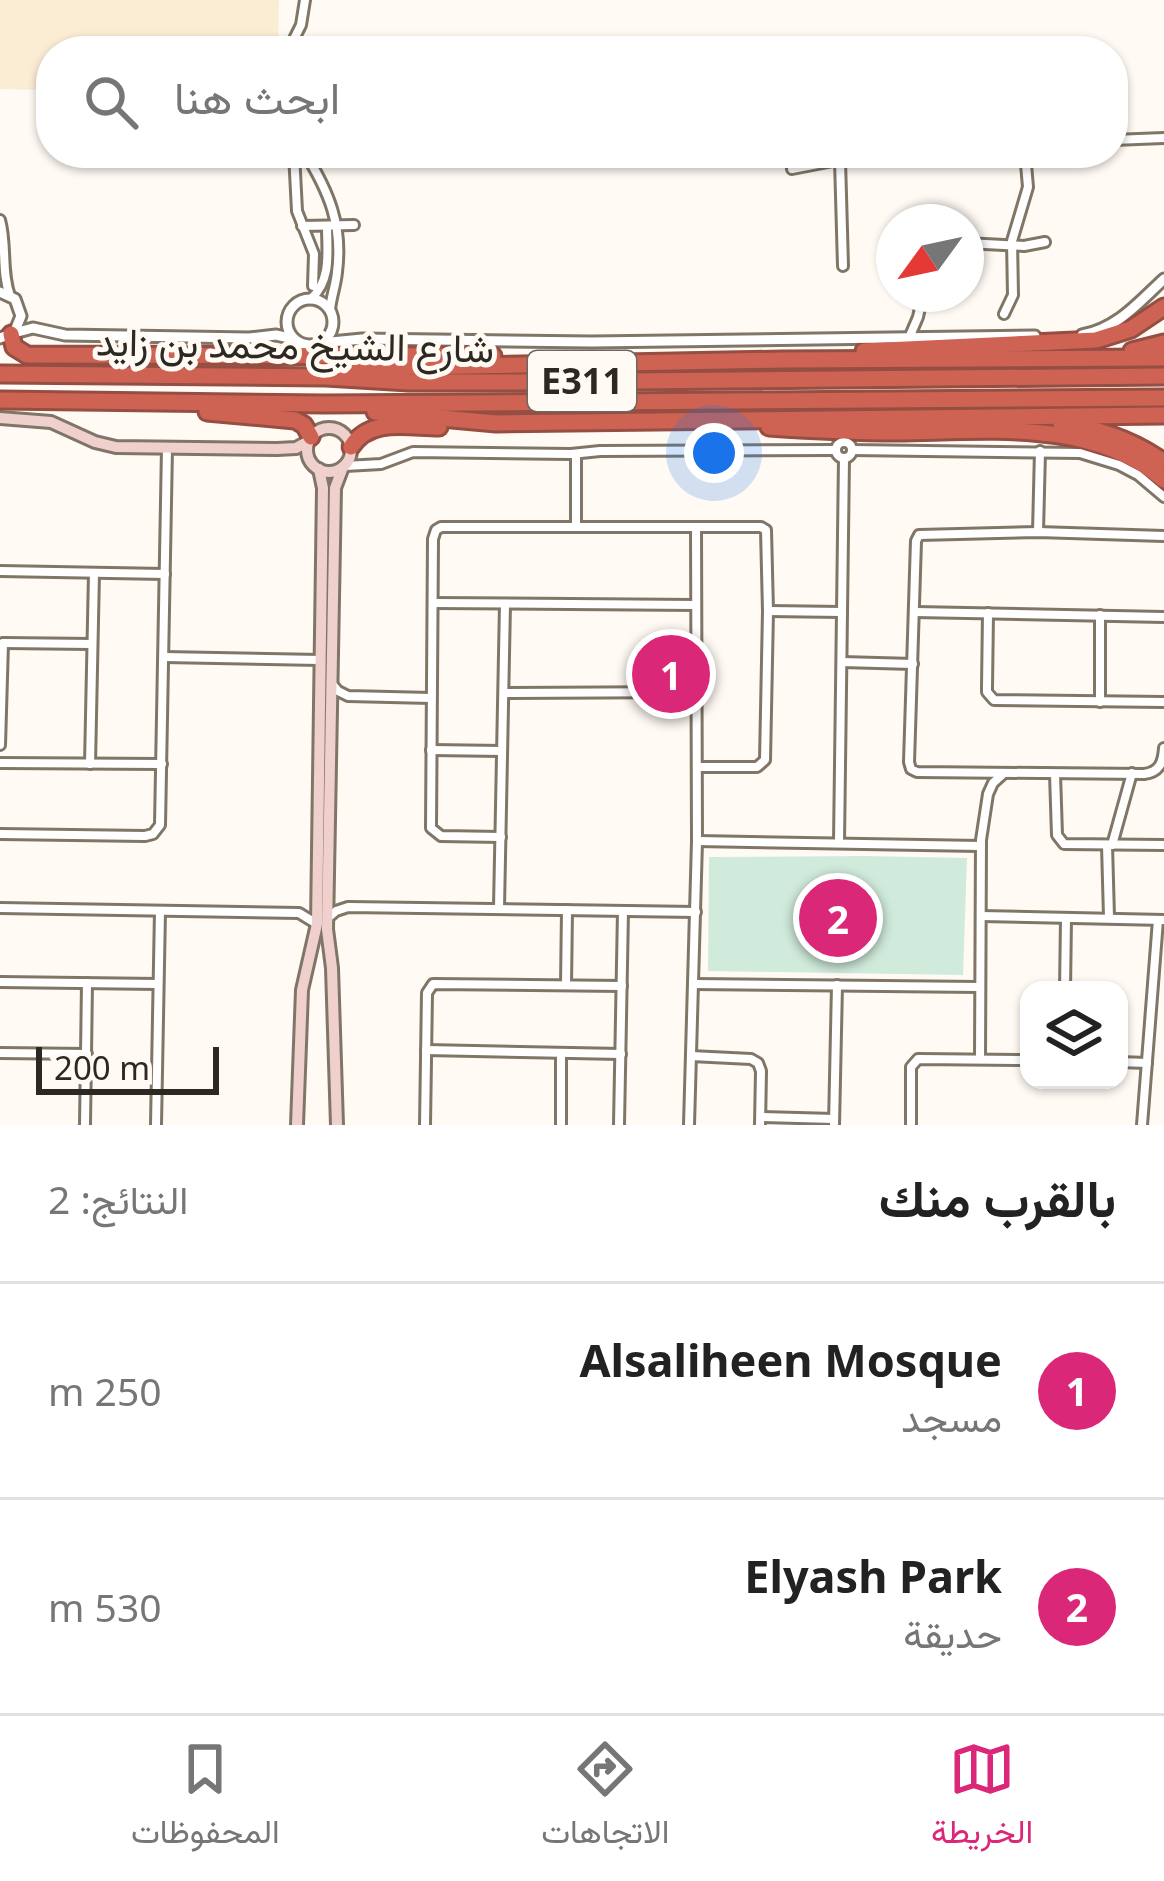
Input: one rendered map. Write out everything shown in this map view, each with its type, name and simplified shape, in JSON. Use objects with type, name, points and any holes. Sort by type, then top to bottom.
[{"type":"highway","points":[[782,360],[922,346],[1096,340],[1131,329],[1164,308]]},
{"type":"highway","points":[[8,335],[14,347],[27,355],[456,354],[556,364]]},
{"type":"highway","points":[[1043,358],[1135,351],[1164,343]]},
{"type":"highway","points":[[326,377],[358,368],[1164,358]]},
{"type":"highway","name":"شارع الشيخ محمد بن زايد","points":[[0,374],[409,382],[1164,376]]},
{"type":"highway","name":"شارع الشيخ محمد بن زايد","points":[[0,400],[325,404],[1164,398]]},
{"type":"highway","points":[[176,403],[211,412],[296,421],[304,425],[310,438]]},
{"type":"highway","points":[[325,404],[496,423]]},
{"type":"highway","points":[[351,449],[372,428],[1164,415]]},
{"type":"highway","points":[[998,417],[1105,432],[1164,462]]},
{"type":"highway","points":[[725,421],[824,431],[1075,437],[1118,450],[1164,480]]},
{"type":"main road","points":[[0,418],[51,422],[105,446],[278,449],[296,448],[322,429],[335,428],[346,435],[351,449],[334,488],[322,921],[302,990],[297,1125]]},
{"type":"main road","points":[[310,438],[307,447],[323,488],[323,896]]},
{"type":"main road","points":[[278,449],[296,452],[334,471],[344,466]]},
{"type":"main road","points":[[321,565],[327,566],[332,587]]},
{"type":"main road","points":[[322,921],[332,968],[337,1125]]},
{"type":"street","points":[[295,36],[305,0]]},
{"type":"street","points":[[1128,139],[1164,138]]},
{"type":"street","points":[[294,168],[297,211],[313,250],[313,286]]},
{"type":"street","points":[[314,168],[328,192],[337,272],[332,332],[321,343]]},
{"type":"street","points":[[792,169],[797,168]]},
{"type":"street","points":[[840,168],[843,266]]},
{"type":"street","points":[[1004,314],[1013,295],[1011,245],[1026,199],[1027,168]]},
{"type":"street","points":[[0,220],[6,245],[5,294],[40,330]]},
{"type":"street","points":[[302,226],[354,225]]},
{"type":"street","points":[[984,244],[1045,242]]},
{"type":"street","points":[[266,335],[296,304],[311,299],[325,281],[332,254]]},
{"type":"street","points":[[8,335],[26,328],[65,335],[266,335],[307,345],[362,339],[592,342],[1089,334],[1120,320],[1164,278]]},
{"type":"street","points":[[311,299],[325,304],[345,331],[362,339]]},
{"type":"street","points":[[8,335],[20,322],[21,310]]},
{"type":"street","points":[[909,338],[919,312]]},
{"type":"street","points":[[287,318],[294,339]]},
{"type":"street","points":[[0,835],[152,834],[161,821],[167,448]]},
{"type":"street","points":[[351,449],[368,464]]},
{"type":"street","points":[[1038,532],[1040,451]]},
{"type":"street","points":[[344,466],[381,464],[413,452],[1080,452],[1138,476],[1164,497]]},
{"type":"street","points":[[838,843],[844,453]]},
{"type":"street","points":[[576,454],[576,527]]},
{"type":"street","points":[[501,837],[441,836],[430,824],[433,539],[441,527],[766,530],[765,760],[757,767],[698,767]]},
{"type":"street","points":[[689,1125],[698,767],[696,527]]},
{"type":"street","points":[[1164,536],[919,535],[911,769],[1004,775],[1151,773],[1162,763],[1164,748]]},
{"type":"street","points":[[0,572],[165,574]]},
{"type":"street","points":[[90,764],[94,573]]},
{"type":"street","points":[[433,603],[696,605]]},
{"type":"street","points":[[499,908],[505,604]]},
{"type":"street","points":[[768,611],[842,612]]},
{"type":"street","points":[[915,612],[1164,616]]},
{"type":"street","points":[[988,614],[987,687],[999,701],[1164,702]]},
{"type":"street","points":[[1100,616],[1100,702]]},
{"type":"street","points":[[0,745],[2,643],[92,644]]},
{"type":"street","points":[[164,657],[320,660]]},
{"type":"street","points":[[842,662],[913,664]]},
{"type":"street","points":[[331,683],[348,696],[431,698]]},
{"type":"street","points":[[503,693],[695,692]]},
{"type":"street","points":[[330,709],[348,696]]},
{"type":"street","points":[[431,750],[502,751]]},
{"type":"street","points":[[0,763],[162,764]]},
{"type":"street","points":[[1109,917],[1110,845],[1132,773]]},
{"type":"street","points":[[1055,774],[1060,841],[1069,845],[1164,845]]},
{"type":"street","points":[[980,1059],[980,846],[988,794],[1004,775]]},
{"type":"street","points":[[697,841],[980,846]]},
{"type":"street","points":[[298,913],[323,896],[348,907]]},
{"type":"street","points":[[0,908],[298,913],[322,921],[348,907],[696,912]]},
{"type":"street","points":[[156,1125],[160,910]]},
{"type":"street","points":[[566,985],[568,910]]},
{"type":"street","points":[[620,1125],[623,910]]},
{"type":"street","points":[[981,916],[1161,920],[1142,1125]]},
{"type":"street","points":[[1065,981],[1066,918]]},
{"type":"street","points":[[0,982],[158,984]]},
{"type":"street","points":[[85,1125],[87,983]]},
{"type":"street","points":[[425,1125],[427,993],[433,984],[622,986]]},
{"type":"street","points":[[694,984],[979,987]]},
{"type":"street","points":[[691,1056],[754,1060],[760,1071],[760,1121],[834,1122],[837,986]]},
{"type":"street","points":[[427,1050],[621,1054]]},
{"type":"street","points":[[0,1053],[87,1054]]},
{"type":"street","points":[[561,1054],[561,1125]]},
{"type":"street","points":[[911,1125],[914,1062],[924,1058],[1020,1060]]},
{"type":"street","points":[[1128,1062],[1147,1063]]},
{"type":"shaded area","points":[[0,0],[279,0],[278,36],[36,36],[36,90],[0,89]]},
{"type":"green space","points":[[709,857],[967,858],[963,975],[708,971]]},
{"type":"place","name":"Alsaliheen Mosque","points":[[671,674]]},
{"type":"place","name":"Elyash Park","points":[[838,918]]}]
